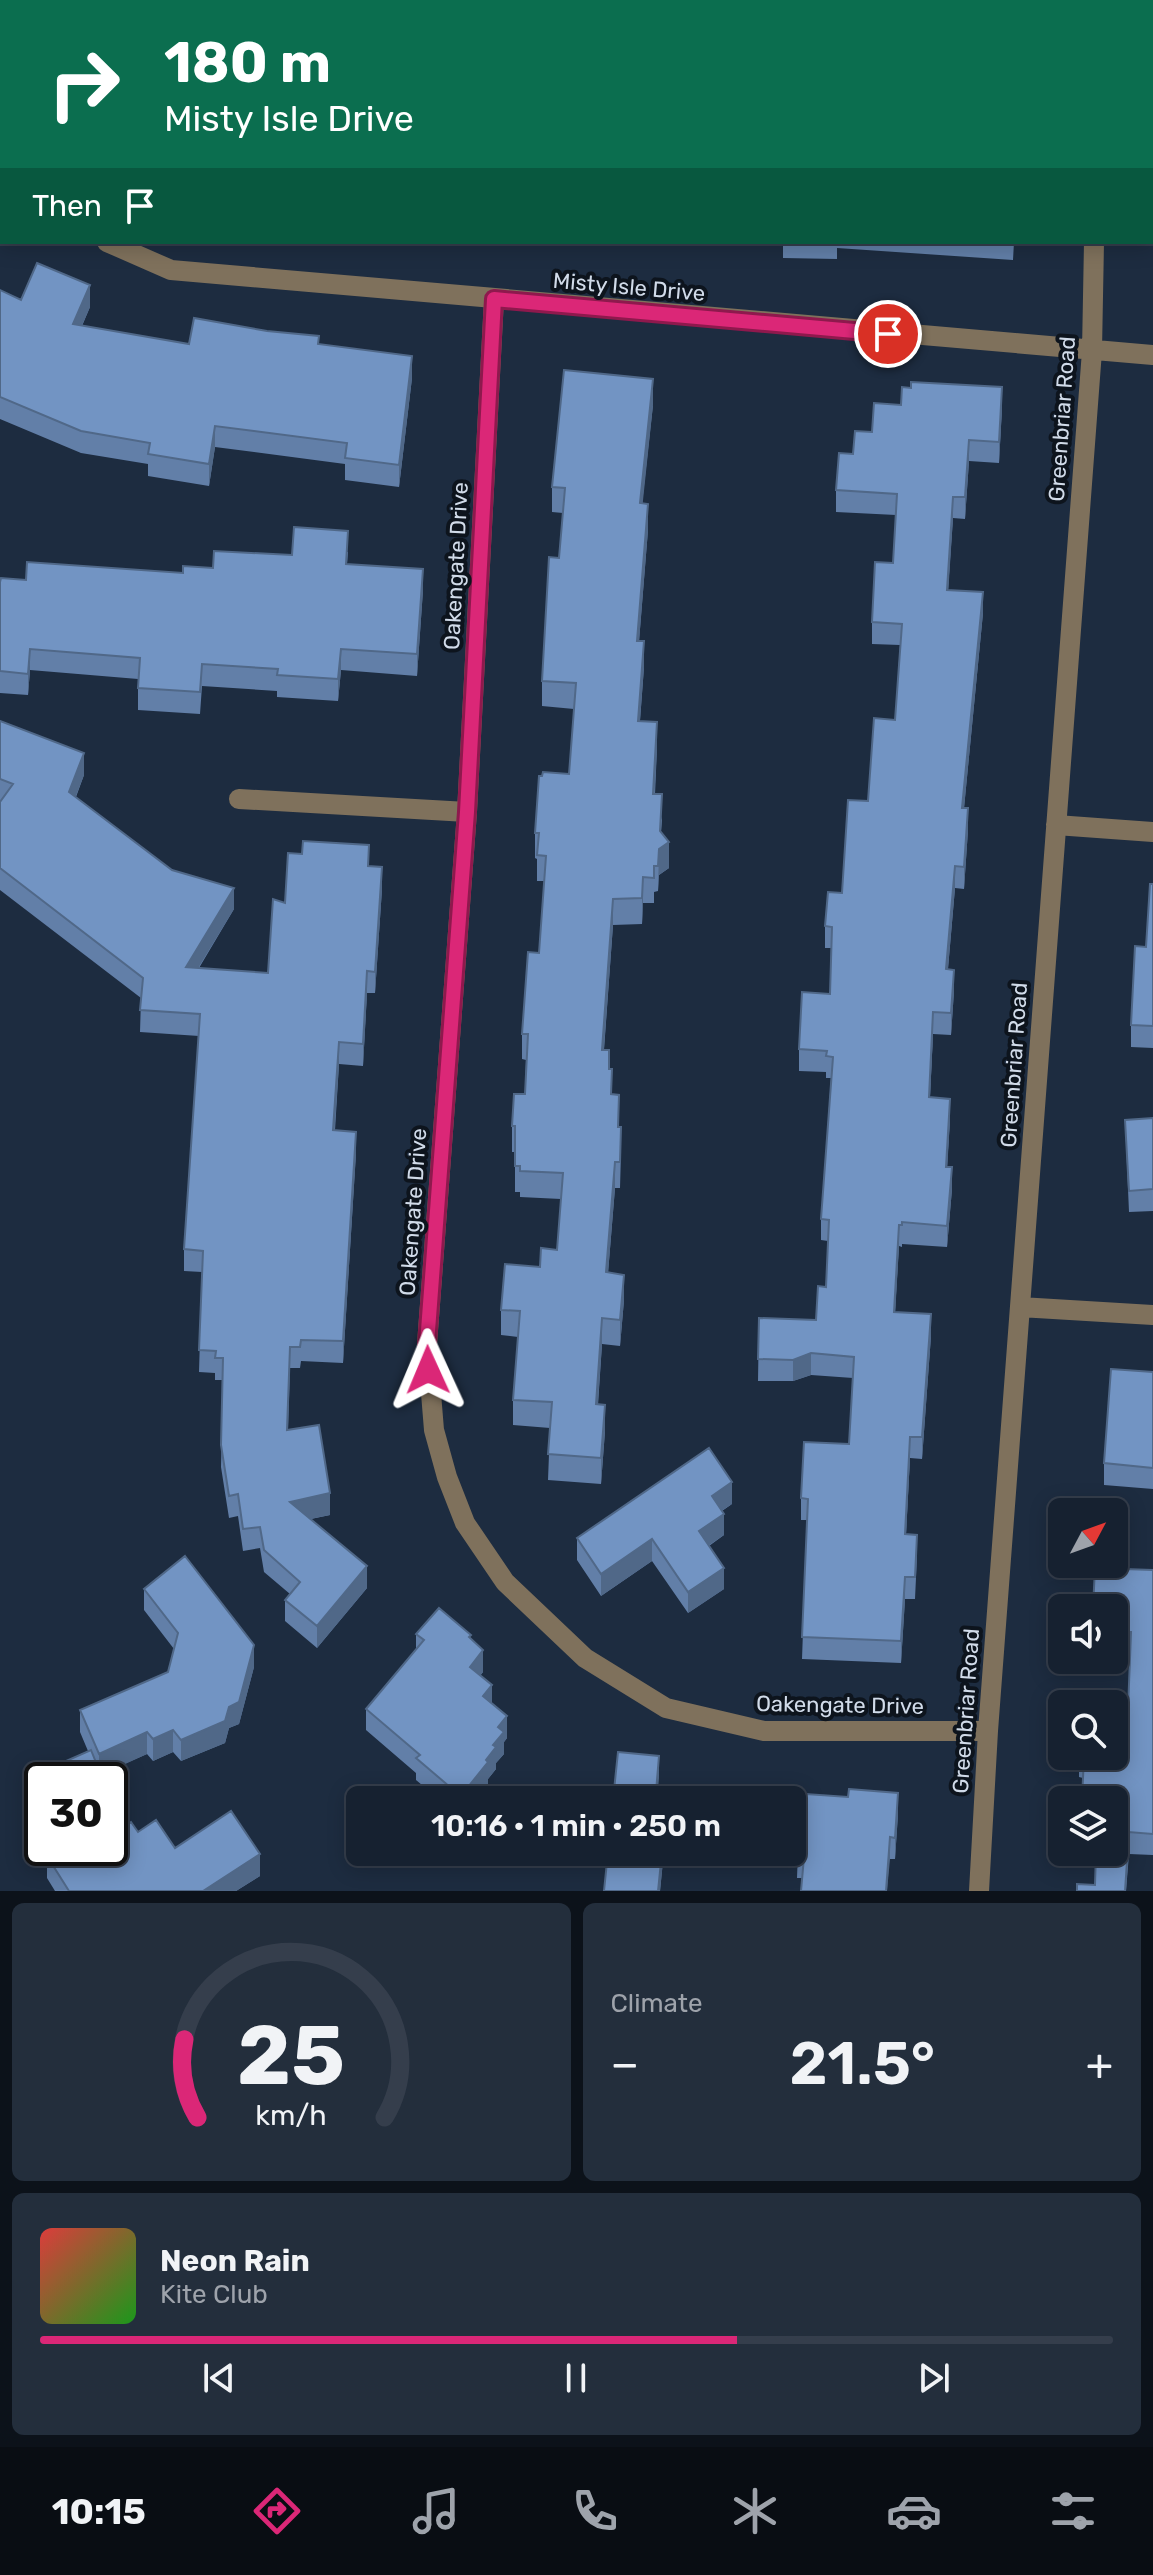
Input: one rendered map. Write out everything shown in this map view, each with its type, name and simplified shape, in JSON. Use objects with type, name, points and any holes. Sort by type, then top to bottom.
[{"type":"street","name":"Misty Isle Drive","points":[[112,244],[171,270],[1153,355]]},
{"type":"street","name":"Greenbriar Road","points":[[979,1891],[988,1731],[1092,351],[1094,244]]},
{"type":"street","name":"Oakengate Drive","points":[[494,299],[467,812],[427,1344],[434,1430],[447,1477],[465,1523],[505,1582],[585,1658],[666,1708],[764,1731],[988,1731]]},
{"type":"street","points":[[239,799],[467,812]]},
{"type":"street","points":[[1056,825],[1153,832]]},
{"type":"street","points":[[1020,1307],[1153,1315]]},
{"type":"building","points":[[37,263],[90,285],[73,324],[189,344],[194,318],[267,331],[319,336],[318,344],[412,356],[399,465],[345,458],[347,443],[215,426],[209,464],[148,454],[150,443],[81,431],[0,397],[0,290],[21,300]]},
{"type":"building","points":[[564,370],[653,379],[640,503],[648,504],[637,641],[644,641],[638,721],[657,722],[653,794],[662,794],[660,831],[669,842],[659,849],[654,878],[643,877],[642,898],[613,899],[602,1050],[609,1050],[611,1094],[619,1095],[618,1127],[621,1127],[620,1162],[615,1162],[606,1272],[624,1275],[620,1320],[602,1318],[596,1404],[605,1405],[601,1458],[548,1454],[552,1402],[513,1400],[520,1311],[501,1310],[505,1264],[540,1267],[541,1248],[557,1250],[563,1173],[520,1171],[520,1166],[515,1166],[515,1126],[512,1126],[514,1094],[525,1094],[528,1034],[522,1034],[528,952],[539,953],[546,856],[537,855],[539,833],[535,833],[539,776],[543,772],[569,774],[576,683],[542,681],[549,557],[559,558],[565,488],[552,487]]},
{"type":"building","points":[[911,382],[1002,387],[999,442],[969,440],[965,497],[953,497],[947,590],[983,592],[962,808],[968,808],[964,867],[955,866],[946,969],[954,970],[951,1013],[933,1012],[929,1097],[950,1099],[946,1167],[952,1167],[947,1226],[902,1222],[899,1225],[894,1312],[931,1314],[922,1437],[910,1437],[905,1534],[917,1535],[915,1577],[905,1577],[901,1641],[802,1637],[808,1499],[801,1498],[804,1442],[849,1444],[854,1357],[811,1353],[793,1360],[758,1359],[759,1318],[816,1320],[818,1286],[826,1287],[829,1220],[821,1219],[833,1057],[826,1056],[827,1051],[799,1049],[802,992],[830,994],[832,927],[825,926],[828,892],[842,893],[848,800],[868,801],[874,718],[895,720],[902,624],[872,622],[875,562],[893,563],[897,494],[836,490],[839,453],[853,454],[855,431],[872,432],[874,403],[901,405],[902,387],[911,388]]},
{"type":"building","points":[[294,527],[348,531],[346,564],[423,569],[417,654],[341,649],[338,679],[277,675],[278,669],[202,664],[200,692],[138,688],[140,658],[30,649],[28,674],[0,671],[0,582],[1,578],[26,580],[27,562],[183,573],[183,566],[213,568],[214,551],[292,555]]},
{"type":"building","points":[[0,721],[84,753],[69,792],[172,870],[234,888],[186,967],[268,973],[273,899],[285,903],[288,853],[302,854],[303,841],[369,845],[368,866],[382,867],[375,972],[367,971],[363,1044],[339,1042],[333,1130],[356,1132],[343,1341],[301,1340],[300,1347],[290,1347],[287,1430],[319,1425],[330,1493],[290,1502],[367,1566],[317,1626],[285,1600],[300,1582],[264,1550],[260,1527],[243,1529],[238,1494],[229,1496],[221,1445],[223,1358],[215,1358],[216,1351],[199,1350],[203,1251],[184,1249],[200,1014],[140,1010],[143,978],[0,868],[0,802],[13,784],[0,779]]},
{"type":"building","points":[[1150,884],[1153,884],[1153,1026],[1131,1025],[1135,946],[1146,947]]},
{"type":"building","points":[[1153,1118],[1153,1189],[1129,1191],[1125,1120]]},
{"type":"building","points":[[1111,1369],[1153,1372],[1153,1468],[1104,1463]]},
{"type":"building","points":[[709,1448],[732,1482],[712,1496],[724,1514],[699,1531],[724,1568],[688,1592],[652,1539],[601,1574],[577,1538]]},
{"type":"building","points":[[185,1556],[254,1645],[239,1702],[229,1707],[225,1721],[181,1740],[173,1730],[153,1739],[147,1732],[99,1754],[80,1710],[168,1672],[178,1633],[144,1589]]},
{"type":"building","points":[[1128,1569],[1153,1570],[1153,1834],[1129,1832],[1128,1847],[1128,1786],[1083,1786],[1083,1770],[1128,1770],[1131,1632],[1128,1632],[1128,1594],[1094,1594],[1094,1578],[1128,1578]]},
{"type":"building","points":[[439,1608],[471,1635],[469,1637],[483,1650],[470,1667],[492,1685],[483,1696],[507,1716],[498,1727],[504,1732],[493,1745],[496,1747],[486,1760],[488,1762],[469,1786],[449,1786],[416,1758],[420,1755],[366,1709],[424,1640],[416,1634]]},
{"type":"building","points":[[91,1750],[96,1762],[64,1762]]},
{"type":"building","points":[[618,1752],[659,1756],[656,1786],[614,1786]]},
{"type":"building","points":[[849,1789],[898,1793],[895,1838],[890,1837],[886,1891],[801,1891],[803,1866],[806,1866],[806,1794],[848,1797]]},
{"type":"building","points":[[231,1811],[260,1854],[203,1891],[69,1891],[53,1866],[128,1866],[128,1824],[131,1822],[138,1832],[156,1820],[175,1848]]},
{"type":"building","points":[[607,1866],[661,1866],[658,1891],[604,1891]]},
{"type":"building","points":[[1096,1866],[1127,1866],[1125,1891],[1077,1891],[1077,1884],[1095,1885]]},
{"type":"route","points":[[428,1370],[427,1344],[467,812],[494,299],[888,334]]}]
